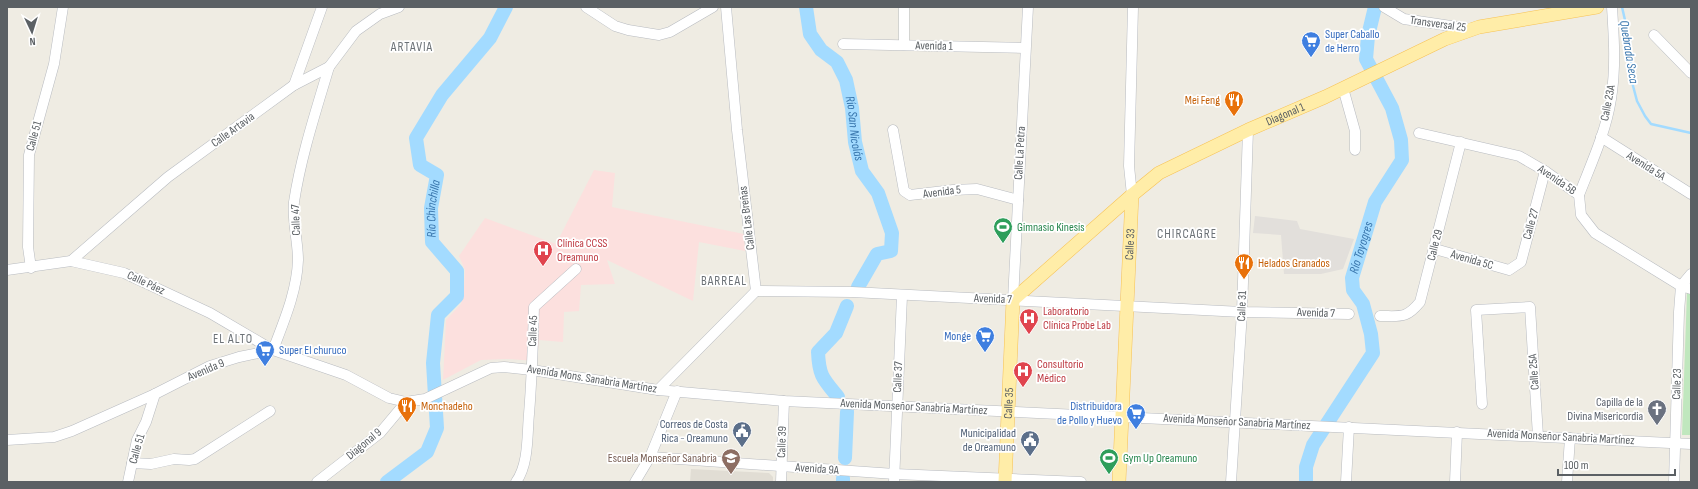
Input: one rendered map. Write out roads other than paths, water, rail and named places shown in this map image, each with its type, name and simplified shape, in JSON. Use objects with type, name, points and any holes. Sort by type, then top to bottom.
[{"type":"main road","name":"Diagonal 1","points":[[1013,300],[1159,173],[1248,130],[1343,88],[1445,38],[1472,29],[1552,11],[1597,7]]},
{"type":"main road","name":"Calle 33","points":[[1119,482],[1132,195]]},
{"type":"main road","name":"Calle 35","points":[[1005,481],[1013,300]]},
{"type":"street","name":"Calle 51","points":[[31,268],[28,247],[29,155],[54,64],[63,7]]},
{"type":"street","points":[[294,85],[322,7]]},
{"type":"street","name":"Calle Artavia","points":[[71,261],[168,177],[294,85],[329,67],[356,31],[380,14],[399,7]]},
{"type":"street","points":[[586,7],[615,26],[628,30],[659,35],[670,32],[713,7]]},
{"type":"street","name":"Calle Las Breñas","points":[[726,7],[737,130],[756,291]]},
{"type":"street","points":[[904,7],[904,45]]},
{"type":"street","name":"Calle La Petra","points":[[1013,300],[1028,7]]},
{"type":"street","name":"Calle 33","points":[[1132,195],[1129,166],[1133,7]]},
{"type":"street","name":"Calle 23A","points":[[1579,194],[1601,137],[1611,100],[1615,60],[1612,7]]},
{"type":"street","name":"Transversal 25","points":[[1384,8],[1404,19],[1472,29]]},
{"type":"street","points":[[1654,35],[1691,73]]},
{"type":"street","name":"Avenida 1","points":[[843,44],[1025,48]]},
{"type":"street","name":"Calle 47","points":[[273,350],[292,298],[297,276],[298,258],[293,212],[294,201],[304,156],[329,67]]},
{"type":"street","points":[[1343,88],[1355,131],[1355,150]]},
{"type":"street","name":"Avenida 5","points":[[893,130],[904,191],[910,195],[977,189],[1018,200]]},
{"type":"street","name":"Calle 31","points":[[1231,482],[1242,312],[1248,130]]},
{"type":"street","name":"Avenida 5B","points":[[1418,133],[1519,156],[1545,171],[1579,194],[1581,215],[1595,233],[1686,287]]},
{"type":"street","name":"Avenida 5A","points":[[1601,137],[1691,194]]},
{"type":"street","name":"Calle 29","points":[[1380,316],[1407,315],[1412,312],[1420,302],[1435,249],[1461,142]]},
{"type":"street","name":"Calle 27","points":[[1509,270],[1522,262],[1545,171]]},
{"type":"street","name":"Avenida 5C","points":[[1435,249],[1509,270]]},
{"type":"street","name":"Calle Páez","points":[[7,270],[31,268],[71,261],[124,273],[210,313],[273,350]]},
{"type":"street","name":"Calle 45","points":[[516,482],[519,478],[524,461],[532,370],[534,307],[576,269]]},
{"type":"street","points":[[1686,287],[1691,274]]},
{"type":"street","name":"Calle 23","points":[[1674,482],[1679,312],[1686,287]]},
{"type":"street","points":[[658,390],[756,291]]},
{"type":"street","name":"Avenida 7","points":[[756,291],[852,292],[902,296],[1013,300],[1242,312],[1349,314]]},
{"type":"street","name":"Calle 37","points":[[895,478],[902,296]]},
{"type":"street","name":"Calle 25A","points":[[1482,404],[1476,310],[1530,307],[1538,436]]},
{"type":"street","points":[[273,350],[346,375],[389,398],[406,402]]},
{"type":"street","name":"Avenida 9","points":[[7,440],[54,437],[72,431],[155,394],[210,366],[239,357],[273,350]]},
{"type":"street","name":"Avenida Mons. Sanabria Martínez","points":[[406,402],[425,399],[491,368],[504,367],[658,390],[784,401]]},
{"type":"street","points":[[635,482],[650,457],[677,391]]},
{"type":"street","name":"Calle 51","points":[[128,482],[137,440],[146,422],[155,394]]},
{"type":"street","name":"Avenida Monseñor Sanabria Martínez","points":[[784,401],[1691,444]]},
{"type":"street","name":"Calle 39","points":[[781,482],[784,401]]},
{"type":"street","name":"Diagonal 9","points":[[317,482],[380,433],[406,402]]},
{"type":"street","points":[[132,462],[151,464],[174,459],[196,459],[270,411]]},
{"type":"street","points":[[1346,482],[1349,427]]},
{"type":"street","points":[[1455,482],[1457,432]]},
{"type":"street","points":[[1567,482],[1570,438]]},
{"type":"street","name":"Avenida 9A","points":[[650,457],[781,467],[895,478],[1081,482]]},
{"type":"waterway","name":"Río Chinchilla","points":[[387,482],[427,452],[437,428],[433,363],[438,315],[457,296],[457,271],[432,242],[431,208],[437,175],[420,165],[416,138],[442,95],[490,38],[506,7]]},
{"type":"waterway","name":"Río San Nicolás","points":[[806,7],[810,34],[821,50],[837,62],[846,80],[852,108],[855,142],[862,171],[878,193],[892,233],[891,251],[877,254],[858,287]]},
{"type":"waterway","name":"Río Toyogres","points":[[1306,482],[1306,467],[1313,445],[1373,353],[1371,334],[1363,304],[1353,290],[1352,278],[1375,202],[1402,160],[1401,140],[1392,108],[1366,59],[1368,36],[1375,7]]},
{"type":"waterway","name":"Quebrada Seca","points":[[1622,7],[1630,42],[1632,82],[1637,101],[1645,116],[1651,124],[1691,133]]},
{"type":"waterway","name":"Río San Nicolás","points":[[838,397],[823,377],[819,367],[818,352],[836,333],[847,306]]},
{"type":"waterway","name":"Río San Nicolás","points":[[845,458],[847,412]]},
{"type":"place","name":"Super Caballo de Herro","points":[[1311,58]]},
{"type":"place","name":"Mei Feng","points":[[1234,117]]},
{"type":"place","name":"Gimnasio Kinesis","points":[[1003,244]]},
{"type":"place","name":"Clínica CCSS Oreamuno","points":[[543,267]]},
{"type":"place","name":"Helados Granados","points":[[1244,280]]},
{"type":"place","name":"Laboratorio Clínica Probe Lab","points":[[1029,335]]},
{"type":"place","name":"Monge","points":[[985,353]]},
{"type":"place","name":"Super El churuco","points":[[265,367]]},
{"type":"place","name":"Consultorio Médico","points":[[1023,388]]},
{"type":"place","name":"Monchadeho","points":[[407,423]]},
{"type":"place","name":"Capilla de la Divina Misericordia","points":[[1657,426]]},
{"type":"place","name":"Distribuidora de Pollo y Huevo","points":[[1136,430]]},
{"type":"place","name":"Correos de Costa Rica - Oreamuno","points":[[742,448]]},
{"type":"place","name":"Municipalidad de Oreamuno","points":[[1030,457]]},
{"type":"place","name":"Escuela Monseñor Sanabria","points":[[731,475]]},
{"type":"place","name":"Gym Up Oreamuno","points":[[1109,475]]},
{"type":"district","name":"ARTAVIA","points":[[412,47]]},
{"type":"district","name":"CHIRCAGRE","points":[[1187,234]]},
{"type":"district","name":"BARREAL","points":[[724,281]]},
{"type":"district","name":"EL ALTO","points":[[233,339]]}]
